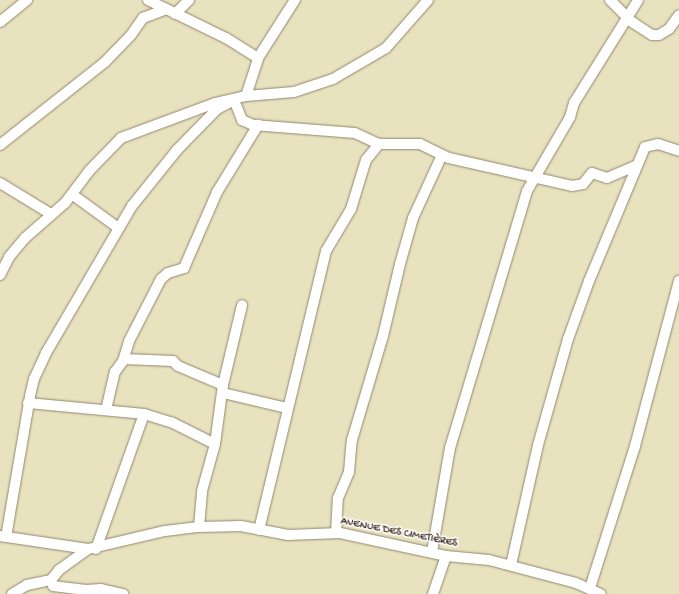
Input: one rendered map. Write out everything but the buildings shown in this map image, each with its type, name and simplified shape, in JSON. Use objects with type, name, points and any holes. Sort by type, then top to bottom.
[{"type":"street","points":[[0,22],[27,0]]},
{"type":"street","points":[[148,0],[226,38],[258,58]]},
{"type":"street","points":[[0,145],[105,62],[131,35],[143,18],[171,12],[189,0]]},
{"type":"street","points":[[246,96],[258,58],[295,0]]},
{"type":"street","points":[[0,275],[5,256],[73,195],[90,170],[121,138],[215,103],[234,100],[246,96],[301,90],[344,73],[392,43],[428,0]]},
{"type":"street","points":[[610,0],[644,32],[659,35],[669,29],[679,15]]},
{"type":"street","points":[[432,552],[450,448],[527,191],[570,117],[574,103],[638,0]]},
{"type":"street","points":[[234,100],[245,122],[250,138]]},
{"type":"street","points":[[3,536],[28,402],[34,379],[46,353],[118,227],[150,181],[177,150],[217,109],[234,100]]},
{"type":"street","points":[[245,122],[258,125],[354,133],[379,144],[416,143],[442,155],[533,179],[576,186],[583,184],[592,173],[607,178],[636,164]]},
{"type":"street","points":[[106,410],[115,372],[124,359],[129,342],[161,279],[168,273],[184,268],[217,192],[258,125]]},
{"type":"street","points":[[259,530],[287,408],[326,251],[351,209],[366,160],[379,144]]},
{"type":"street","points":[[512,565],[538,445],[568,339],[636,164],[646,146],[664,145],[679,151]]},
{"type":"street","points":[[336,533],[338,498],[349,472],[352,440],[383,336],[400,264],[413,218],[442,155]]},
{"type":"street","points":[[0,182],[52,214]]},
{"type":"street","points":[[73,195],[118,227]]},
{"type":"street","points":[[590,588],[636,446],[679,281]]},
{"type":"street","points":[[199,527],[202,492],[215,444],[223,389],[242,304]]},
{"type":"street","points":[[124,359],[173,361],[178,366],[223,389],[287,408]]},
{"type":"street","points":[[28,402],[144,414],[171,422],[215,444]]},
{"type":"street","points":[[53,586],[59,570],[92,549],[144,414]]},
{"type":"street","name":"AVENUE DES CIMETIÈRES","points":[[3,536],[52,546],[92,549],[156,533],[199,527],[231,526],[288,535],[336,533],[446,556],[480,558],[512,565],[590,588],[601,594]]},
{"type":"street","points":[[434,594],[446,556]]},
{"type":"street","points":[[12,594],[27,585],[44,583],[53,586],[86,590],[101,589],[122,594]]}]
